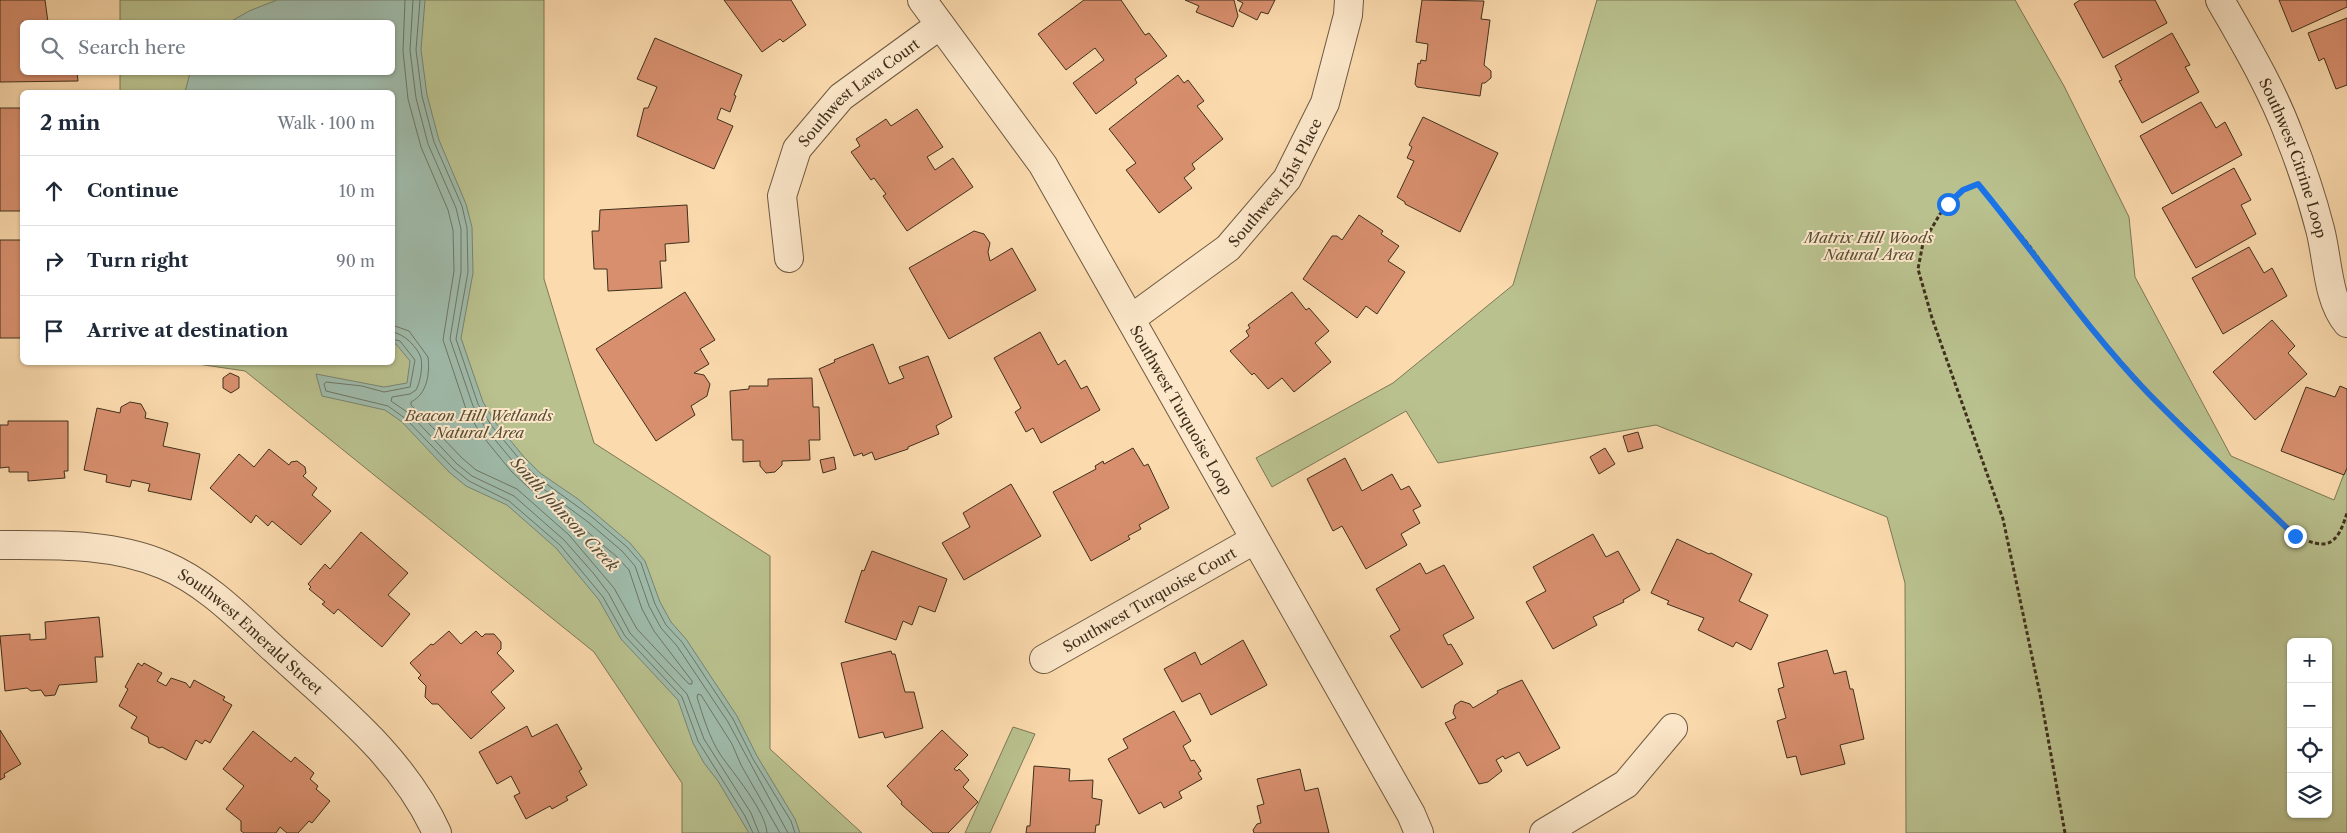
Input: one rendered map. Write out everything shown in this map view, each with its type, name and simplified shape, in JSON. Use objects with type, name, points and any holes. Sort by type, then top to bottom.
[{"type":"street","name":"Southwest Turquoise Loop","points":[[922,0],[1043,165],[1132,318],[1254,540],[1411,814],[1419,833]]},
{"type":"street","name":"Southwest 151st Place","points":[[1132,318],[1228,248],[1287,179],[1325,103],[1348,15],[1349,0]]},
{"type":"street","name":"Southwest Citrine Loop","points":[[2220,0],[2268,84],[2290,135],[2320,229],[2332,289],[2342,317],[2347,323]]},
{"type":"street","name":"Southwest Lava Court","points":[[789,258],[782,196],[797,150],[841,97],[940,25]]},
{"type":"street","name":"Southwest Turquoise Court","points":[[1044,659],[1254,540]]},
{"type":"street","name":"Southwest Emerald Street","points":[[0,545],[90,548],[136,555],[166,565],[201,585],[370,736],[404,777],[437,833]]},
{"type":"street","points":[[1544,833],[1626,784],[1673,728]]},
{"type":"path","points":[[2064,833],[2042,698],[2003,520],[1932,318],[1918,269],[1923,243],[1948,204],[1963,190],[1978,184],[2028,244],[2083,319],[2148,392],[2295,536],[2318,545],[2334,540],[2342,528],[2347,513]]},
{"type":"green space","name":"Beacon Hill Wetlands Natural Area","points":[[120,0],[544,0],[544,279],[594,443],[770,556],[770,749],[862,833],[682,833],[682,783],[594,652],[245,371],[204,365],[395,365],[395,90],[120,90],[120,75],[395,75],[395,20],[120,20]]},
{"type":"green space","name":"Matrix Hill Woods Natural Area","points":[[1597,0],[2015,0],[2064,86],[2129,217],[2135,277],[2231,456],[2334,500],[2347,466],[2347,833],[1906,833],[1905,583],[1887,517],[1656,425],[1438,463],[1406,411],[1272,487],[1256,458],[1393,383],[1513,285]]},
{"type":"green space","points":[[1013,727],[1035,734],[990,833],[965,833]]},
{"type":"water","name":"South Johnson Creek","points":[[277,0],[425,0],[421,50],[427,95],[439,140],[466,204],[472,227],[473,273],[461,338],[483,402],[495,422],[540,473],[578,499],[630,543],[645,561],[660,602],[671,622],[686,639],[737,716],[757,756],[795,819],[800,833],[749,833],[693,743],[678,700],[621,639],[599,600],[556,548],[507,505],[466,486],[449,472],[402,422],[385,410],[322,396],[316,374],[384,387],[407,383],[410,361],[395,344],[395,90],[186,90],[189,75],[395,75],[395,20],[233,20],[249,11]]},
{"type":"building","points":[[0,0],[45,0],[48,20],[20,20],[20,75],[77,75],[78,81],[0,82]]},
{"type":"building","points":[[724,0],[791,0],[806,25],[783,42],[780,39],[762,52]]},
{"type":"building","points":[[1084,0],[1121,0],[1145,35],[1149,33],[1167,56],[1135,79],[1137,83],[1096,114],[1073,83],[1104,60],[1095,48],[1066,70],[1038,34]]},
{"type":"building","points":[[1185,0],[1234,0],[1238,16],[1233,27],[1196,12],[1199,6]]},
{"type":"building","points":[[1237,0],[1275,0],[1268,14],[1261,12],[1257,20],[1239,11],[1243,3]]},
{"type":"building","points":[[1422,0],[1484,1],[1481,19],[1490,20],[1484,65],[1491,71],[1491,78],[1482,83],[1480,96],[1417,87],[1415,84],[1418,63],[1420,64],[1421,60],[1426,61],[1428,44],[1416,42]]},
{"type":"building","points":[[2080,0],[2155,0],[2167,23],[2103,58],[2074,4]]},
{"type":"building","points":[[2279,0],[2347,0],[2347,7],[2292,32]]},
{"type":"building","points":[[2347,18],[2347,85],[2336,89],[2324,58],[2319,61],[2308,33]]},
{"type":"building","points":[[2172,33],[2190,65],[2185,67],[2199,92],[2142,123],[2119,81],[2122,80],[2115,66]]},
{"type":"building","points":[[655,38],[742,75],[730,112],[721,108],[717,119],[733,126],[714,169],[637,136],[644,108],[648,108],[657,87],[637,79]]},
{"type":"building","points":[[1178,75],[1184,83],[1188,80],[1204,101],[1197,106],[1223,139],[1192,164],[1195,169],[1184,178],[1192,188],[1159,213],[1126,170],[1136,163],[1109,129]]},
{"type":"building","points":[[2201,102],[2216,128],[2225,122],[2242,155],[2172,194],[2140,136]]},
{"type":"building","points":[[0,108],[20,108],[20,211],[0,211]]},
{"type":"building","points":[[917,109],[943,147],[927,157],[935,170],[953,158],[973,187],[907,231],[883,196],[886,194],[874,178],[871,180],[851,152],[860,146],[856,139],[886,119],[891,126]]},
{"type":"building","points":[[1423,117],[1498,153],[1460,232],[1405,204],[1405,202],[1397,197],[1414,161],[1407,158],[1412,147],[1409,145]]},
{"type":"building","points":[[2234,168],[2251,200],[2241,205],[2256,234],[2196,268],[2162,208]]},
{"type":"building","points":[[687,205],[689,242],[665,244],[666,261],[660,261],[662,288],[608,291],[607,269],[594,269],[592,231],[599,231],[600,210]]},
{"type":"building","points":[[1359,215],[1383,231],[1381,234],[1399,246],[1388,261],[1405,272],[1377,314],[1366,306],[1357,318],[1303,279],[1332,236],[1337,236],[1342,240]]},
{"type":"building","points":[[974,231],[984,234],[990,243],[988,252],[990,261],[1012,248],[1036,290],[949,339],[909,268]]},
{"type":"building","points":[[0,240],[20,240],[20,338],[0,338]]},
{"type":"building","points":[[2249,247],[2264,273],[2272,268],[2287,296],[2223,334],[2192,278]]},
{"type":"building","points":[[685,292],[715,340],[700,349],[709,364],[694,373],[704,375],[710,384],[707,396],[691,406],[695,415],[656,441],[596,349]]},
{"type":"building","points":[[1292,292],[1306,310],[1309,308],[1329,331],[1315,343],[1331,362],[1294,392],[1282,378],[1268,389],[1230,351],[1249,336],[1246,331],[1250,328],[1248,325]]},
{"type":"building","points":[[2272,320],[2295,346],[2288,353],[2307,374],[2255,420],[2213,372]]},
{"type":"building","points":[[1040,332],[1058,365],[1065,360],[1081,389],[1087,386],[1100,410],[1041,443],[1033,428],[1026,432],[1015,412],[1021,408],[994,358]]},
{"type":"building","points":[[873,344],[889,384],[904,378],[899,367],[928,356],[952,417],[936,426],[939,434],[908,447],[908,449],[875,460],[872,452],[863,456],[862,453],[854,456],[819,369],[835,362],[834,360]]},
{"type":"building","points":[[230,373],[239,377],[239,388],[231,393],[223,388],[223,378]]},
{"type":"building","points":[[812,378],[813,407],[819,407],[820,440],[809,440],[810,460],[782,461],[782,465],[775,472],[766,473],[760,466],[760,461],[743,462],[743,440],[732,440],[730,391],[749,389],[749,386],[768,386],[768,379]]},
{"type":"building","points":[[2340,386],[2347,389],[2347,468],[2344,475],[2281,451],[2306,387],[2335,397]]},
{"type":"building","points":[[130,402],[141,404],[146,413],[145,418],[168,423],[163,446],[200,454],[191,500],[148,491],[150,484],[132,480],[130,487],[106,482],[107,475],[84,470],[97,408],[120,413],[121,407]]},
{"type":"building","points":[[8,421],[68,421],[68,471],[64,471],[65,478],[28,481],[28,472],[9,472],[9,467],[0,468],[0,425],[8,425]]},
{"type":"building","points":[[1638,432],[1643,448],[1628,452],[1623,436]]},
{"type":"building","points":[[1133,448],[1144,466],[1148,464],[1169,508],[1139,525],[1141,529],[1128,536],[1130,539],[1091,561],[1053,492],[1096,469],[1095,466],[1103,461],[1104,464]]},
{"type":"building","points":[[1605,448],[1615,464],[1599,474],[1590,457]]},
{"type":"building","points":[[269,449],[289,465],[291,462],[297,461],[305,467],[306,473],[303,476],[317,488],[312,495],[331,511],[301,545],[272,521],[268,526],[256,515],[251,523],[210,488],[239,454],[254,467]]},
{"type":"building","points":[[834,457],[836,469],[823,473],[820,460]]},
{"type":"building","points":[[1345,458],[1362,491],[1392,474],[1401,490],[1409,486],[1421,506],[1413,510],[1420,523],[1401,534],[1407,545],[1366,569],[1342,526],[1333,531],[1307,479]]},
{"type":"building","points":[[1011,484],[1041,536],[964,580],[942,543],[970,527],[963,513]]},
{"type":"building","points":[[361,532],[408,573],[388,595],[410,614],[382,647],[338,609],[334,614],[322,604],[325,602],[309,589],[311,587],[308,584],[325,564],[330,569]]},
{"type":"building","points":[[1593,534],[1606,557],[1618,551],[1640,590],[1623,600],[1624,602],[1593,617],[1597,625],[1553,649],[1526,602],[1546,591],[1533,567]]},
{"type":"building","points":[[1677,539],[1709,554],[1711,553],[1752,574],[1739,601],[1768,615],[1751,650],[1736,642],[1733,647],[1698,630],[1704,618],[1667,604],[1669,601],[1651,593]]},
{"type":"building","points":[[872,551],[947,579],[935,612],[919,606],[912,625],[903,621],[896,640],[845,622],[862,570],[864,571]]},
{"type":"building","points":[[1420,563],[1426,574],[1444,565],[1474,618],[1443,635],[1448,645],[1451,644],[1463,664],[1422,688],[1390,636],[1400,630],[1376,589]]},
{"type":"building","points":[[99,617],[103,657],[95,657],[97,682],[59,685],[55,695],[45,696],[41,690],[31,691],[27,688],[5,691],[0,636],[30,634],[30,640],[46,639],[45,622]]},
{"type":"building","points":[[449,631],[461,644],[476,631],[482,637],[485,634],[494,634],[501,642],[501,649],[497,653],[514,671],[491,692],[505,708],[471,739],[438,704],[432,704],[425,697],[426,686],[418,678],[421,675],[410,663]]},
{"type":"building","points":[[1243,640],[1267,685],[1211,715],[1200,693],[1182,702],[1164,669],[1195,652],[1201,665]]},
{"type":"building","points":[[1827,650],[1834,674],[1846,671],[1850,689],[1853,689],[1864,739],[1840,745],[1845,764],[1801,775],[1796,756],[1787,758],[1777,721],[1786,718],[1778,689],[1784,687],[1778,663]]},
{"type":"building","points":[[891,651],[892,654],[895,654],[905,692],[914,692],[923,728],[885,738],[883,732],[859,738],[841,663]]},
{"type":"building","points":[[138,663],[142,666],[144,663],[162,673],[157,681],[166,686],[171,678],[186,683],[190,688],[194,680],[225,697],[223,700],[232,705],[210,743],[205,740],[202,744],[196,740],[186,760],[162,747],[159,748],[149,743],[148,737],[131,728],[137,717],[119,706],[128,689],[125,687]]},
{"type":"building","points":[[1522,680],[1560,748],[1527,766],[1519,752],[1505,759],[1503,756],[1496,760],[1502,771],[1488,782],[1479,784],[1445,723],[1456,718],[1453,713],[1455,705],[1461,701],[1470,704],[1473,708],[1498,693],[1497,691]]},
{"type":"building","points":[[1174,711],[1191,741],[1183,746],[1191,761],[1194,760],[1201,771],[1198,773],[1202,779],[1179,792],[1182,798],[1164,808],[1161,802],[1139,814],[1108,759],[1128,748],[1123,739]]},
{"type":"building","points":[[557,724],[582,769],[579,771],[587,785],[566,797],[568,800],[552,809],[550,806],[526,819],[514,796],[520,793],[511,776],[497,784],[479,752],[527,726],[532,737]]},
{"type":"building","points":[[0,730],[21,764],[4,774],[5,777],[0,780]]},
{"type":"building","points":[[942,730],[968,755],[954,769],[957,771],[959,769],[969,780],[963,787],[978,802],[948,833],[933,833],[901,804],[902,802],[887,786]]},
{"type":"building","points":[[253,731],[291,762],[295,757],[314,773],[310,779],[318,786],[316,789],[330,801],[312,823],[309,821],[298,833],[287,833],[280,827],[276,833],[244,833],[241,831],[241,821],[226,809],[244,786],[223,769]]},
{"type":"building","points":[[1034,766],[1070,769],[1069,781],[1093,780],[1092,798],[1102,800],[1099,825],[1096,825],[1095,833],[1026,833],[1027,826],[1030,826]]},
{"type":"building","points":[[1300,769],[1305,791],[1318,788],[1329,833],[1254,833],[1253,830],[1257,824],[1261,823],[1257,806],[1264,804],[1257,779]]},
{"type":"route","points":[[1948,204],[1963,190],[1978,184],[2028,244],[2083,319],[2148,392],[2295,536]]}]
